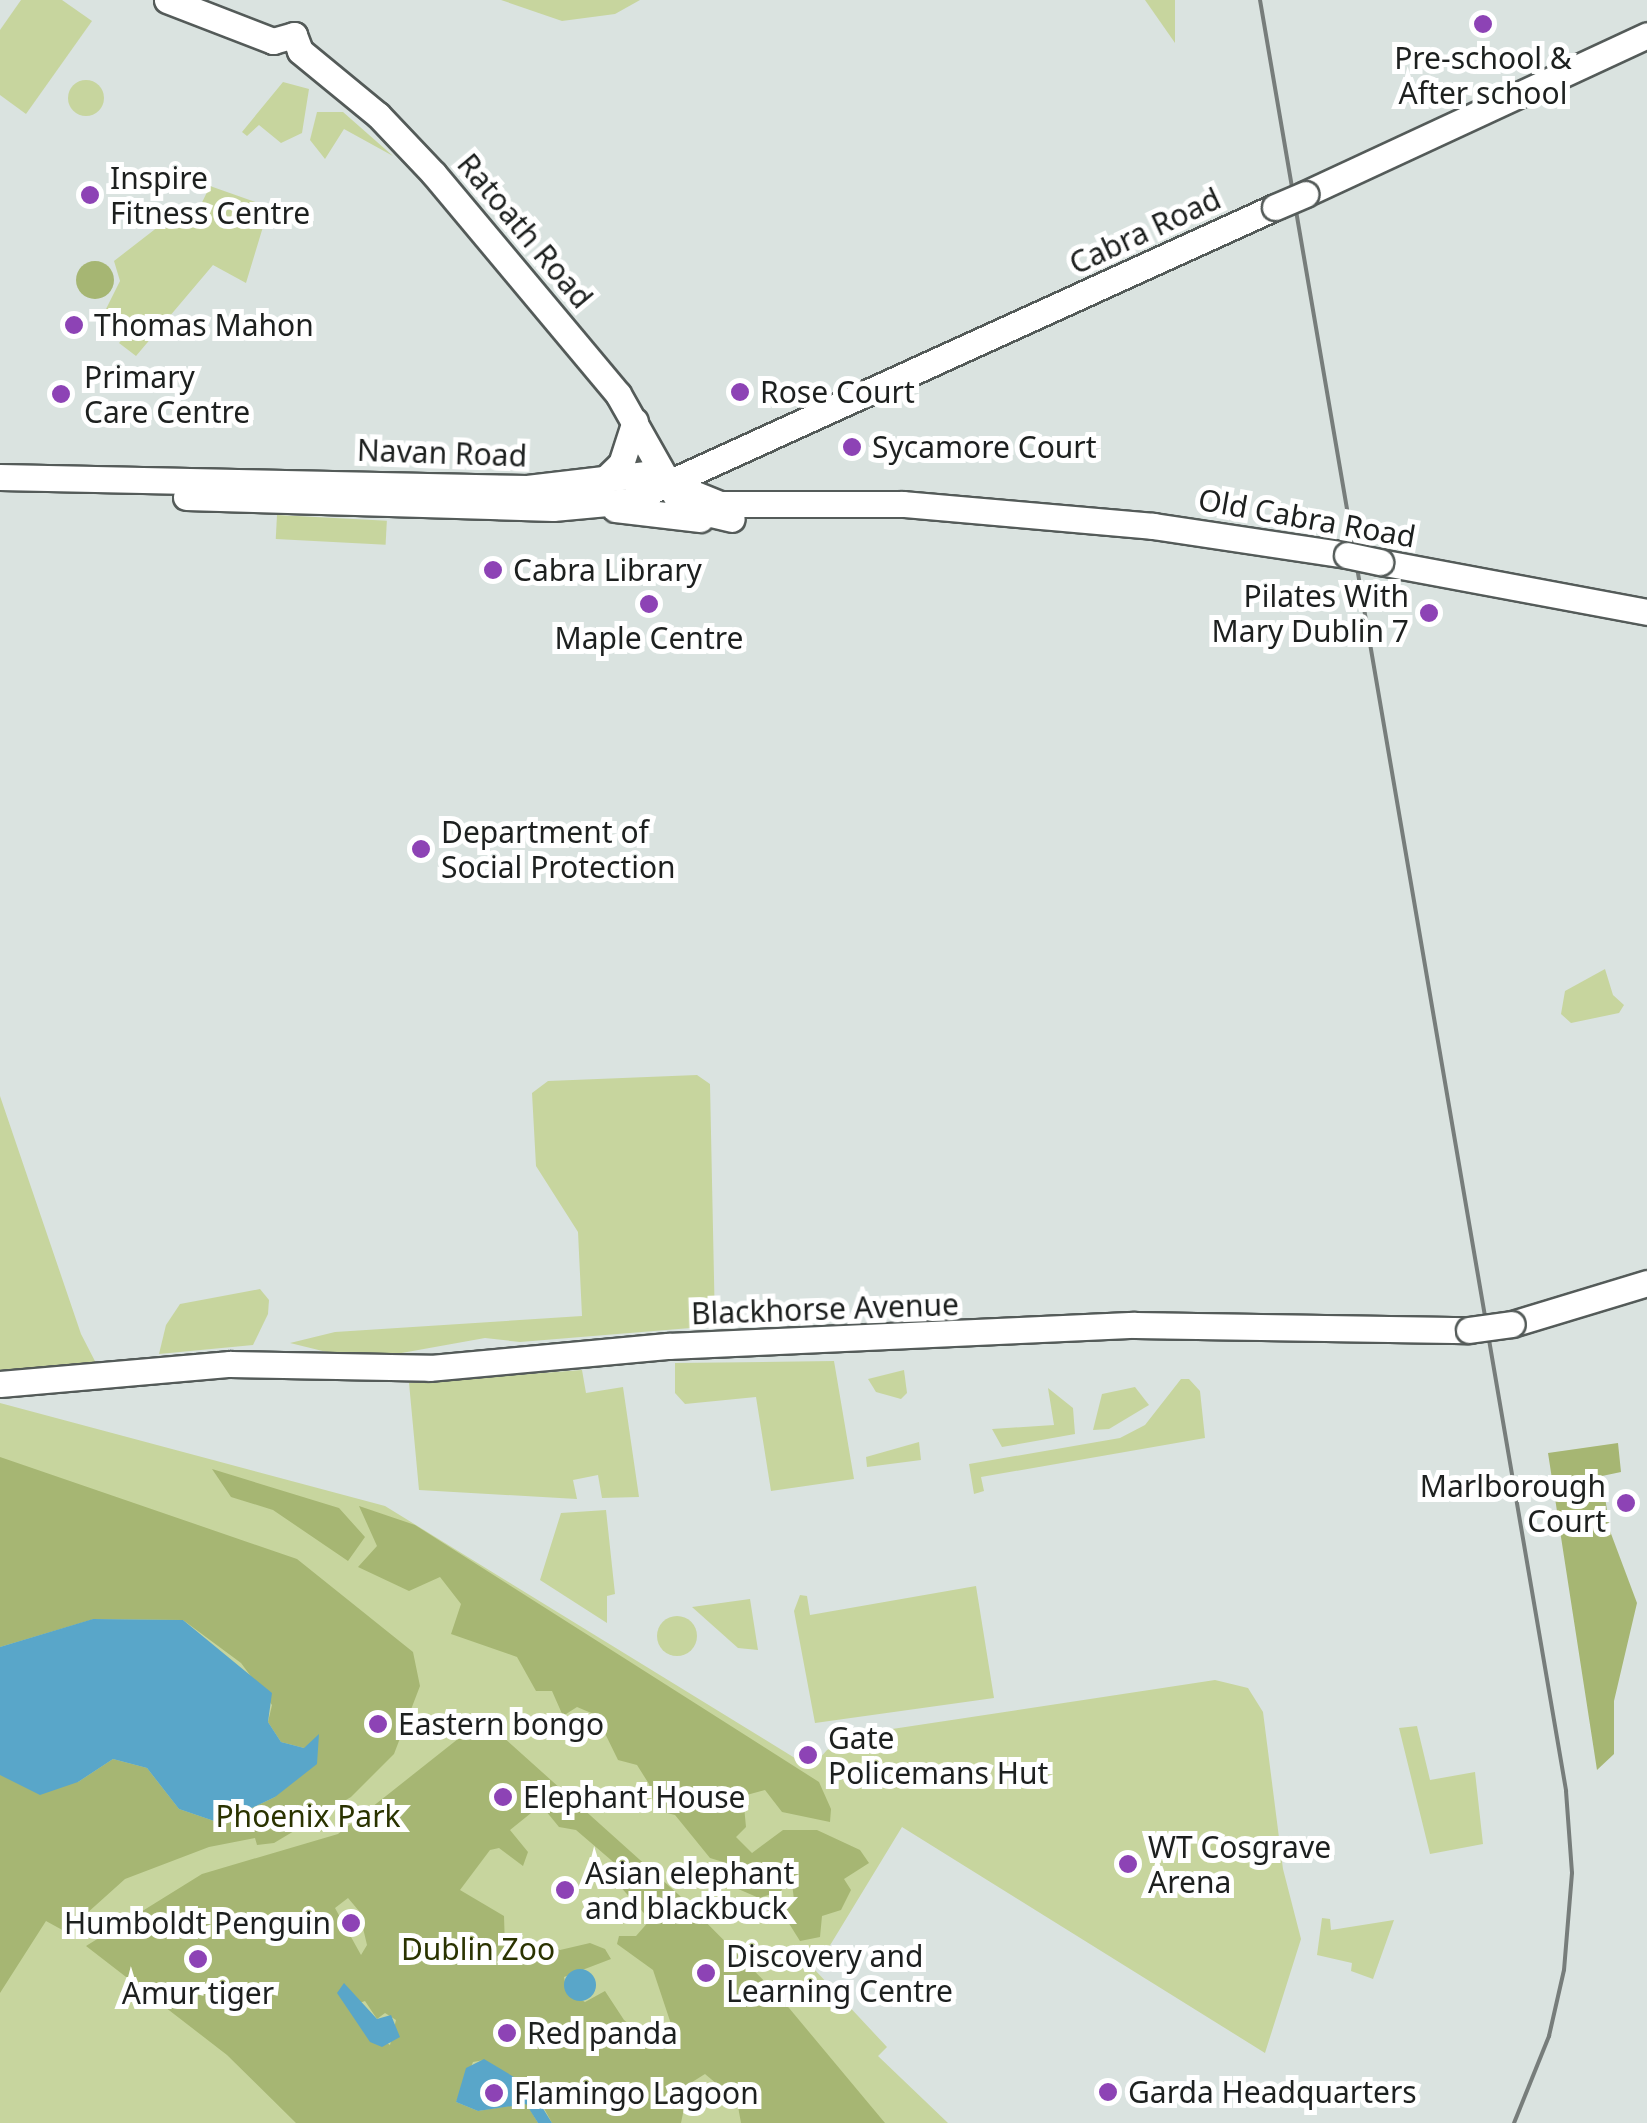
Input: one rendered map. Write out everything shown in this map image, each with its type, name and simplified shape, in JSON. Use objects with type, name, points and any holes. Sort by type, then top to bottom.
[{"type":"main road","name":"Ratoath Road","points":[[166,0],[272,41],[272,51],[282,61],[300,51],[378,115],[434,174],[635,421],[668,480]]},
{"type":"main road","name":"Cabra Road","points":[[668,480],[1647,36]]},
{"type":"main road","points":[[598,495],[625,456],[635,421]]},
{"type":"main road","name":"Navan Road","points":[[0,478],[134,485],[644,497],[668,480]]},
{"type":"main road","name":"Old Cabra Road","points":[[668,480],[720,504],[868,502],[952,513],[1153,526],[1336,552],[1647,612]]},
{"type":"main road","name":"Old Cabra Road","points":[[668,480],[670,494],[693,514],[741,521],[952,513]]},
{"type":"main road","name":"Navan Road","points":[[598,495],[741,521]]},
{"type":"main road","name":"Blackhorse Avenue","points":[[0,1384],[230,1364],[430,1368],[668,1346],[1135,1325],[1469,1330],[1512,1324],[1647,1283]]},
{"type":"green space","points":[[21,0],[62,0],[92,21],[26,114],[0,95],[0,30]]},
{"type":"green space","points":[[501,0],[640,0],[615,14],[562,21]]},
{"type":"green space","points":[[1145,0],[1175,0],[1175,43]]},
{"type":"green space","points":[[86,80],[99,85],[104,98],[99,111],[86,116],[73,111],[68,98],[73,85]]},
{"type":"green space","points":[[283,82],[309,89],[302,133],[281,143],[259,125],[247,136],[242,132]]},
{"type":"green space","points":[[317,112],[343,112],[393,156],[344,129],[325,159],[310,140]]},
{"type":"green space","points":[[210,186],[269,207],[246,283],[213,265],[136,356],[119,343],[126,335],[103,315],[120,281],[114,261],[163,223],[191,225]]},
{"type":"green space","points":[[95,261],[109,266],[114,280],[109,294],[95,299],[81,294],[76,280],[81,266]]},
{"type":"green space","points":[[277,515],[387,521],[386,545],[276,539]]},
{"type":"green space","points":[[1605,969],[1613,995],[1624,1005],[1619,1013],[1571,1023],[1561,1014],[1565,991]]},
{"type":"green space","points":[[697,1075],[710,1084],[715,1326],[520,1342],[485,1338],[396,1354],[339,1355],[290,1343],[335,1332],[582,1316],[578,1232],[536,1166],[532,1093],[548,1081]]},
{"type":"green space","points":[[0,1096],[81,1334],[98,1367],[0,1371]]},
{"type":"green space","points":[[260,1289],[269,1300],[268,1314],[253,1345],[159,1354],[166,1325],[180,1304]]},
{"type":"green space","points":[[834,1361],[854,1479],[771,1491],[756,1397],[685,1404],[675,1393],[675,1363]]},
{"type":"green space","points":[[582,1370],[586,1393],[623,1387],[639,1497],[602,1498],[598,1475],[573,1480],[577,1499],[419,1490],[409,1383]]},
{"type":"green space","points":[[904,1370],[907,1393],[901,1399],[876,1392],[868,1379]]},
{"type":"green space","points":[[1181,1379],[1189,1379],[1200,1391],[1205,1438],[981,1477],[984,1491],[974,1494],[969,1464],[1120,1438],[1145,1425]]},
{"type":"green space","points":[[1135,1387],[1149,1405],[1109,1429],[1093,1430],[1102,1394]]},
{"type":"green space","points":[[1048,1388],[1073,1408],[1075,1434],[1002,1447],[992,1429],[1054,1425]]},
{"type":"green space","name":"Phoenix Park","points":[[0,1403],[385,1506],[811,1768],[827,1750],[859,1734],[1215,1680],[1248,1688],[1263,1712],[1283,1869],[1301,1939],[1265,2053],[902,1827],[815,1970],[887,2047],[878,2056],[948,2123],[0,2123]]},
{"type":"green space","points":[[919,1442],[921,1460],[867,1467],[866,1457]]},
{"type":"green space","points":[[1618,1443],[1621,1472],[1602,1476],[1610,1531],[1637,1603],[1614,1701],[1614,1754],[1597,1770],[1548,1453]]},
{"type":"green space","points":[[0,1457],[297,1559],[413,1652],[420,1686],[394,1754],[351,1797],[274,1843],[257,1845],[255,1838],[209,1847],[125,1879],[66,1932],[46,1921],[0,1993],[0,1775],[78,1782],[113,1759],[147,1768],[179,1809],[220,1823],[275,1797],[304,1748],[281,1742],[268,1722],[272,1705],[241,1663],[183,1620],[94,1619],[0,1647]]},
{"type":"green space","points":[[212,1469],[339,1508],[365,1537],[348,1561],[273,1510],[231,1497]]},
{"type":"green space","points":[[359,1506],[415,1525],[819,1782],[831,1809],[830,1822],[782,1812],[765,1790],[743,1796],[746,1827],[736,1837],[752,1853],[783,1830],[817,1830],[860,1850],[869,1863],[844,1879],[851,1890],[841,1910],[822,1916],[820,1937],[800,1941],[783,1914],[794,1900],[791,1874],[781,1891],[759,1898],[729,1885],[733,1874],[723,1862],[710,1858],[675,1815],[655,1810],[649,1784],[637,1765],[618,1760],[596,1715],[577,1707],[563,1716],[552,1691],[536,1691],[517,1657],[451,1634],[461,1604],[440,1577],[409,1591],[358,1567],[377,1546]]},
{"type":"green space","points":[[606,1510],[615,1594],[607,1596],[607,1623],[540,1580],[561,1513]]},
{"type":"green space","points":[[976,1586],[994,1698],[815,1723],[794,1611],[800,1595],[807,1596],[810,1615]]},
{"type":"green space","points":[[750,1599],[758,1650],[738,1648],[692,1607]]},
{"type":"green space","points":[[677,1616],[691,1622],[697,1636],[691,1650],[677,1656],[663,1650],[657,1636],[663,1622]]},
{"type":"green space","points":[[1417,1726],[1430,1780],[1475,1772],[1483,1844],[1430,1854],[1399,1728]]},
{"type":"green space","name":"Dublin Zoo","points":[[493,1728],[679,1895],[779,1996],[885,2123],[741,2123],[737,2101],[705,2074],[689,2084],[681,2123],[552,2123],[540,2101],[484,2060],[473,2062],[456,2102],[478,2111],[526,2103],[538,2123],[296,2123],[227,2055],[86,1946],[202,1874],[338,1834],[468,1731]],"holes":[[[541,1805],[559,1827],[576,1830],[618,1866],[610,1875],[650,1920],[636,1936],[619,1936],[617,1944],[653,1970],[673,2030],[665,2041],[655,2044],[624,2020],[605,1991],[585,2002],[567,1992],[564,1977],[611,1959],[605,1949],[590,1943],[560,1950],[547,1943],[538,1954],[514,1957],[505,1948],[504,1916],[460,1890],[490,1850],[499,1848],[523,1866],[528,1852],[510,1830]],[[348,1898],[359,1911],[367,1945],[361,1955],[335,1908]],[[365,2001],[377,2019],[385,2013],[396,2020],[390,2045],[367,2029],[351,2006]]]},
{"type":"green space","points":[[1322,1918],[1330,1919],[1331,1930],[1394,1920],[1373,1979],[1351,1971],[1352,1963],[1317,1955]]},
{"type":"water","points":[[93,1619],[183,1620],[272,1693],[268,1722],[281,1742],[304,1748],[319,1734],[317,1764],[275,1797],[220,1823],[179,1809],[147,1768],[113,1759],[78,1782],[40,1795],[0,1775],[0,1647]]},
{"type":"water","points":[[580,1969],[591,1974],[596,1985],[591,1996],[580,2001],[569,1996],[564,1985],[569,1974]]},
{"type":"water","points":[[344,1983],[377,2019],[391,2015],[400,2037],[382,2047],[370,2042],[337,1993]]},
{"type":"water","points":[[484,2059],[529,2086],[552,2123],[538,2123],[526,2104],[478,2111],[456,2102],[466,2068]]},
{"type":"railway","points":[[1260,0],[1566,1791],[1572,1873],[1564,1970],[1549,2036],[1514,2123]]},
{"type":"place","name":"Pre-school & After school","points":[[1483,24]]},
{"type":"place","name":"Inspire Fitness Centre","points":[[90,195]]},
{"type":"place","name":"Thomas Mahon","points":[[74,325]]},
{"type":"place","name":"Rose Court","points":[[740,392]]},
{"type":"place","name":"Primary Care Centre","points":[[61,394]]},
{"type":"place","name":"Sycamore Court","points":[[852,447]]},
{"type":"place","name":"Cabra Library","points":[[493,570]]},
{"type":"place","name":"Maple Centre","points":[[649,604]]},
{"type":"place","name":"Pilates With Mary Dublin 7","points":[[1429,613]]},
{"type":"place","name":"Department of Social Protection","points":[[421,849]]},
{"type":"place","name":"Marlborough Court","points":[[1626,1503]]},
{"type":"place","name":"Eastern bongo","points":[[378,1724]]},
{"type":"place","name":"Gate Policemans Hut","points":[[808,1755]]},
{"type":"place","name":"Elephant House","points":[[503,1797]]},
{"type":"place","name":"WT Cosgrave Arena","points":[[1128,1864]]},
{"type":"place","name":"Asian elephant and blackbuck","points":[[565,1890]]},
{"type":"place","name":"Humboldt Penguin","points":[[351,1923]]},
{"type":"place","name":"Amur tiger","points":[[198,1959]]},
{"type":"place","name":"Discovery and Learning Centre","points":[[706,1973]]},
{"type":"place","name":"Red panda","points":[[507,2033]]},
{"type":"place","name":"Garda Headquarters","points":[[1108,2092]]},
{"type":"place","name":"Flamingo Lagoon","points":[[494,2093]]}]
